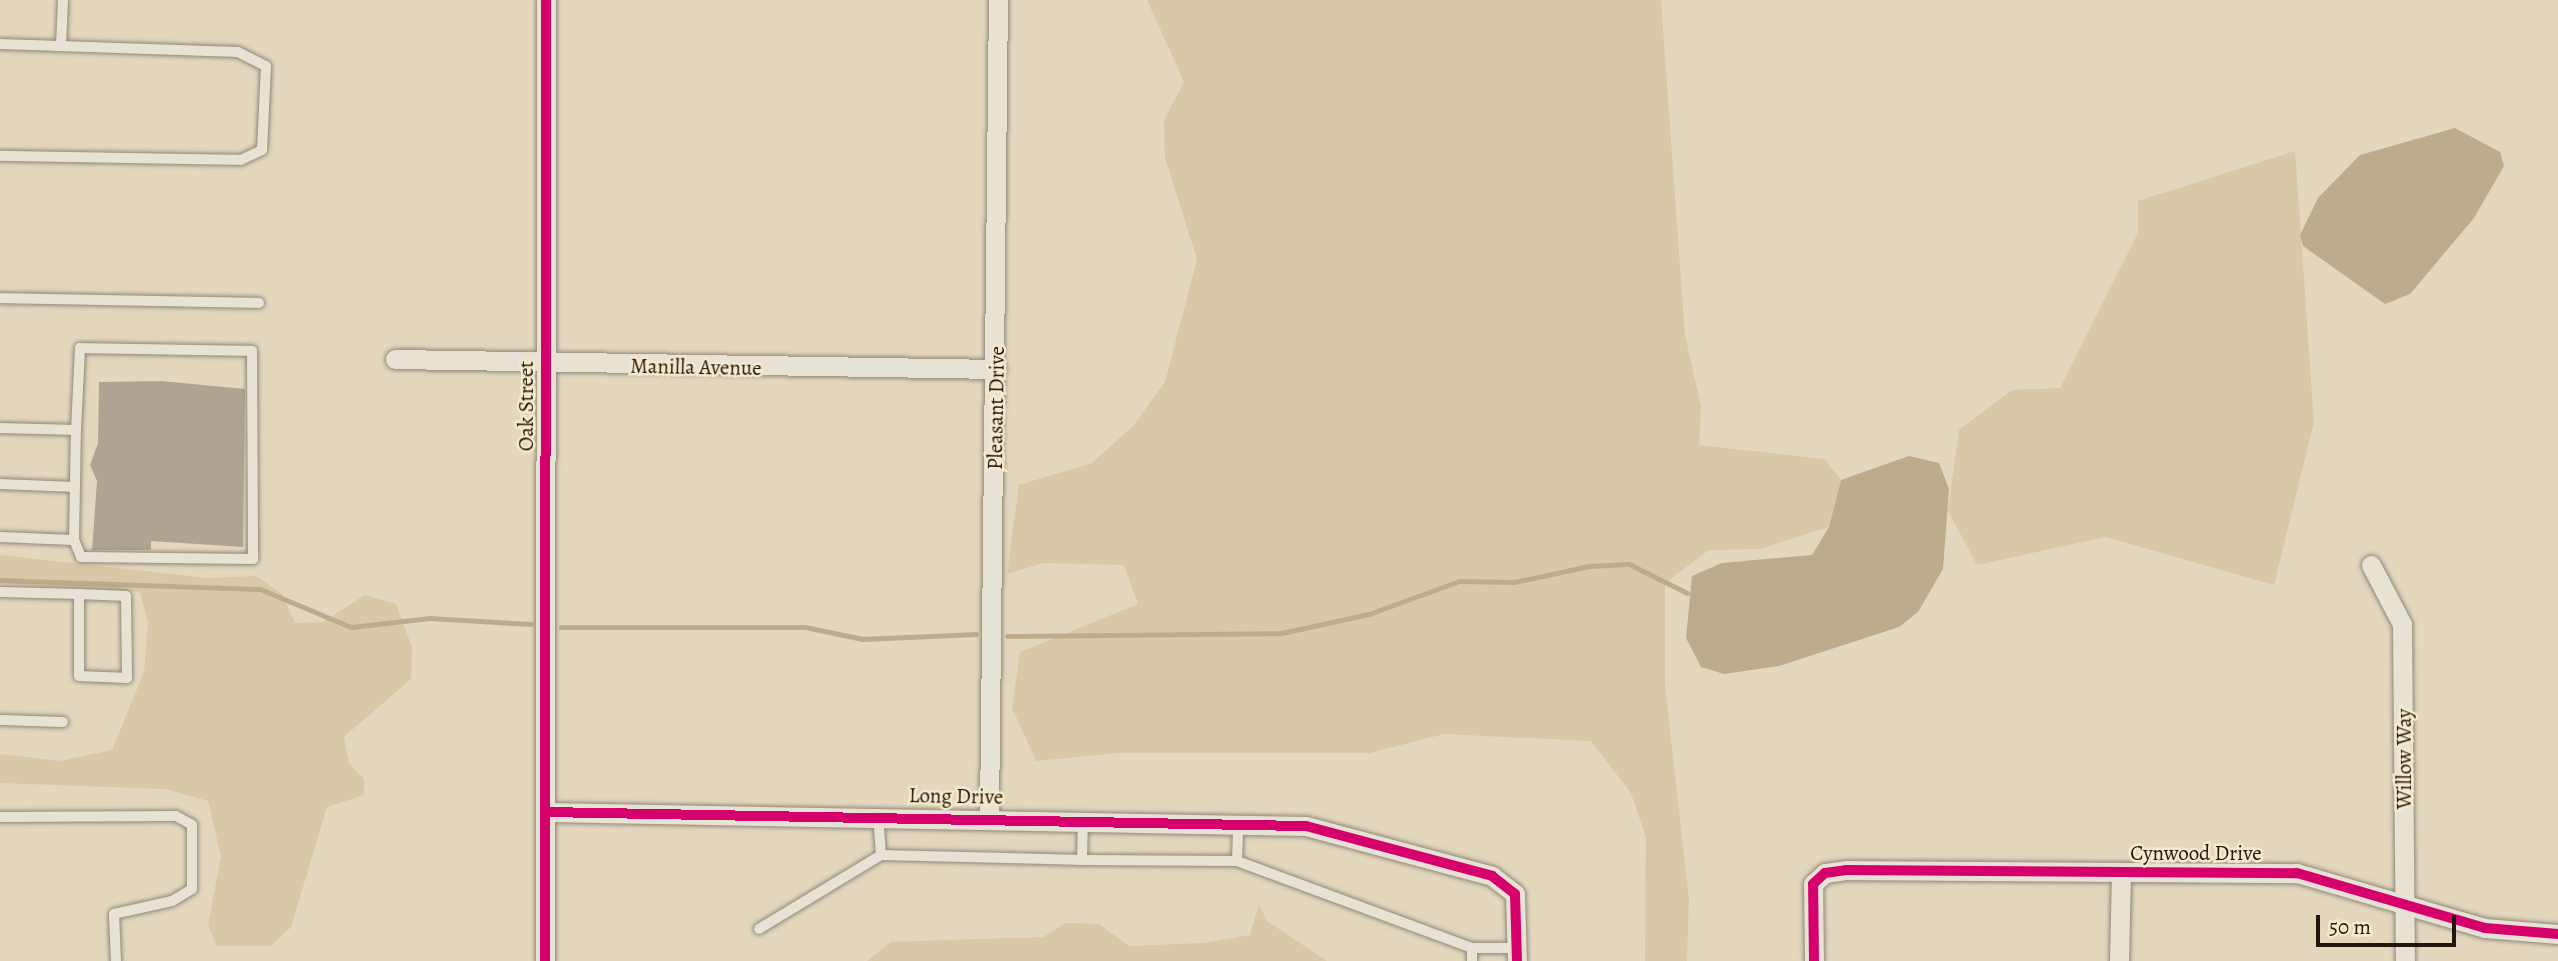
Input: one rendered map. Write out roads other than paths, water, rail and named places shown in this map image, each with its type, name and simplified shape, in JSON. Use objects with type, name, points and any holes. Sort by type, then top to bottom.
[{"type":"street","name":"Oak Street","points":[[546,0],[546,812]]},
{"type":"street","name":"Pleasant Drive","points":[[989,817],[999,0]]},
{"type":"street","name":"Manilla Avenue","points":[[395,359],[545,365],[996,369]]},
{"type":"street","name":"Willow Way","points":[[2371,565],[2402,624],[2405,961]]},
{"type":"street","name":"Long Drive","points":[[546,812],[878,814],[1238,824],[1330,831],[1504,885],[1518,906],[1517,954]]},
{"type":"street","points":[[545,961],[546,812]]},
{"type":"street","name":"Cynwood Drive","points":[[1814,961],[1814,884],[1825,873],[2297,873],[2484,928],[2558,934]]},
{"type":"street","points":[[2119,961],[2121,873]]},
{"type":"lane","points":[[61,46],[63,0]]},
{"type":"lane","points":[[0,44],[238,52],[265,66],[262,150],[241,160],[0,156]]},
{"type":"lane","points":[[0,298],[259,303]]},
{"type":"lane","points":[[80,348],[252,351],[253,559],[81,557],[74,540],[75,487],[80,348]]},
{"type":"lane","points":[[0,428],[76,430]]},
{"type":"lane","points":[[0,485],[75,487]]},
{"type":"lane","points":[[0,537],[74,540]]},
{"type":"lane","points":[[0,592],[79,594],[127,596],[127,678],[79,676],[79,594]]},
{"type":"lane","points":[[0,720],[63,722]]},
{"type":"lane","points":[[878,814],[881,855]]},
{"type":"lane","points":[[0,817],[176,816],[192,825],[192,889],[172,901],[114,914],[116,961]]},
{"type":"lane","points":[[1082,860],[1083,819]]},
{"type":"lane","points":[[1237,861],[1238,824]]},
{"type":"lane","points":[[759,929],[881,855],[1237,861],[1472,948],[1517,954]]},
{"type":"lane","points":[[1472,948],[1472,961]]},
{"type":"waterway","points":[[1007,636],[1281,633],[1369,614],[1459,581],[1514,582],[1589,566],[1629,564],[1687,593]]},
{"type":"waterway","points":[[0,580],[260,589],[351,627],[429,618],[531,624]]},
{"type":"waterway","points":[[561,627],[805,627],[863,639],[976,634]]}]
